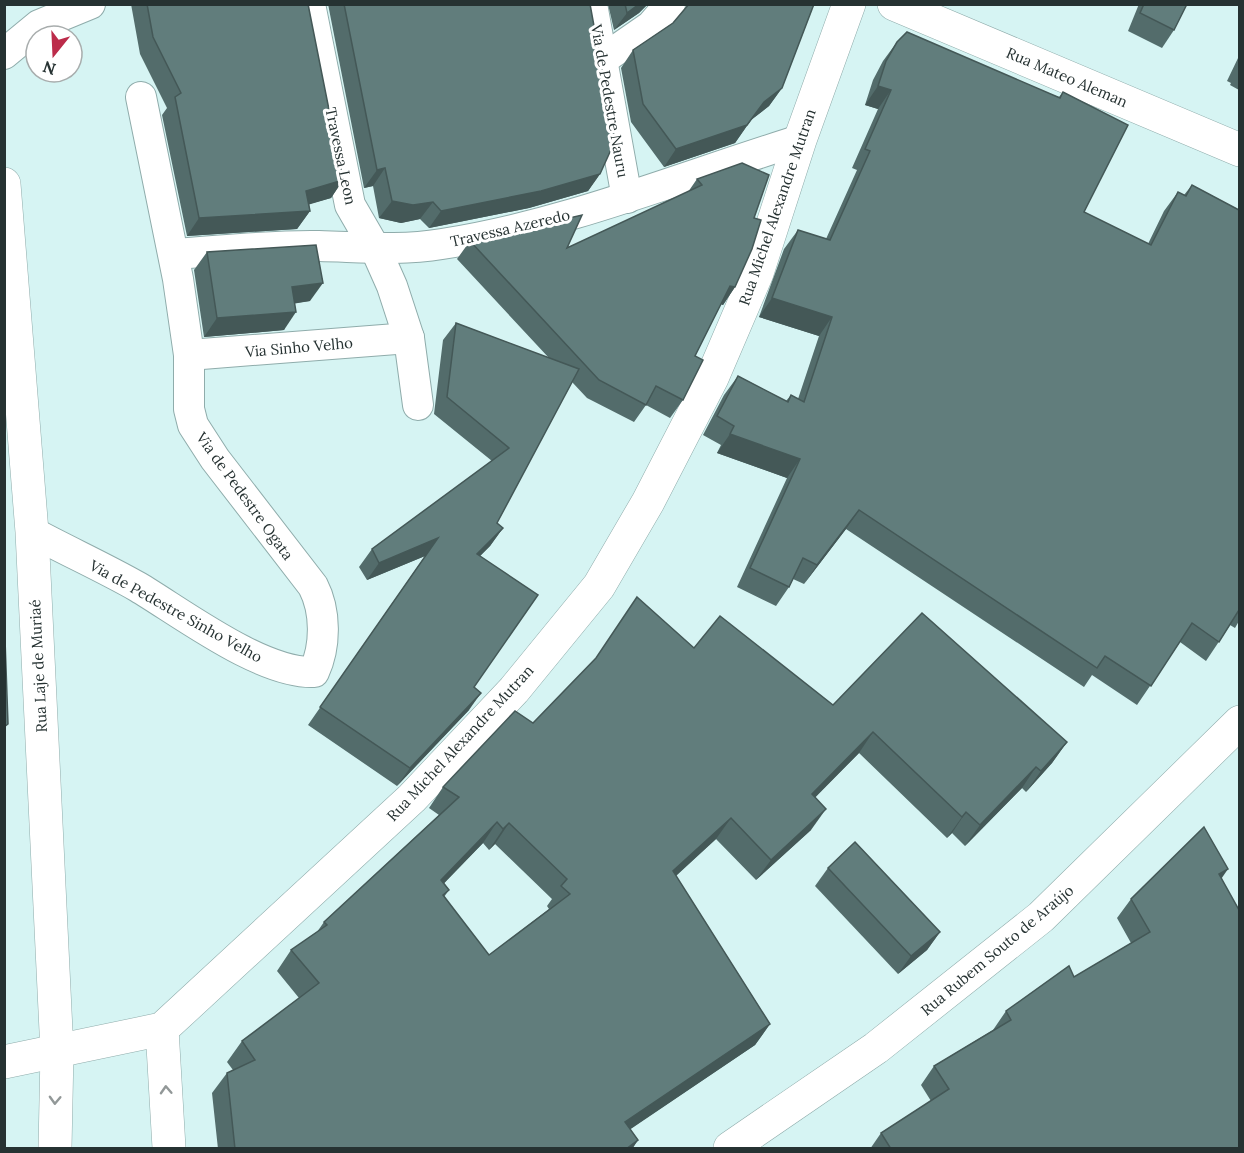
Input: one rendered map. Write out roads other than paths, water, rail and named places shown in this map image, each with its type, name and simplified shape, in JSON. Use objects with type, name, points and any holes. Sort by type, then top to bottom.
[{"type":"street","name":"Rua Michel Alexandre Mutran","points":[[162,1029],[412,798],[514,690],[599,586],[648,502],[712,378],[757,273],[800,140],[849,4]]},
{"type":"street","name":"Rua Mateo Aleman","points":[[894,4],[1239,150]]},
{"type":"street","name":"Rua Laje de Muriaé","points":[[4,184],[15,465],[32,532],[57,1052],[55,1149]]},
{"type":"street","name":"Rua Rubem Souto de Araújo","points":[[730,1149],[876,1048],[1041,917],[1239,722]]},
{"type":"street","points":[[4,1062],[162,1029],[169,1149]]},
{"type":"lane","points":[[4,54],[39,25],[90,4]]},
{"type":"lane","name":"Travessa Leon","points":[[310,4],[350,205],[376,250],[392,286],[409,338],[418,405]]},
{"type":"lane","name":"Via de Pedestre Nauru","points":[[592,4],[627,198]]},
{"type":"lane","points":[[602,60],[651,26],[670,4]]},
{"type":"lane","points":[[141,97],[174,254]]},
{"type":"lane","name":"Travessa Azeredo","points":[[174,254],[317,246],[376,250],[439,245],[499,234],[627,198],[694,173],[800,140]]},
{"type":"lane","name":"Via de Pedestre Ogata","points":[[174,254],[189,355],[188,396],[193,425],[215,459],[318,595],[321,605],[322,635],[319,661]]},
{"type":"lane","name":"Via Sinho Velho","points":[[189,355],[409,338]]},
{"type":"lane","name":"Via de Pedestre Sinho Velho","points":[[32,532],[136,586],[254,656],[302,672],[314,672],[319,661]]}]
